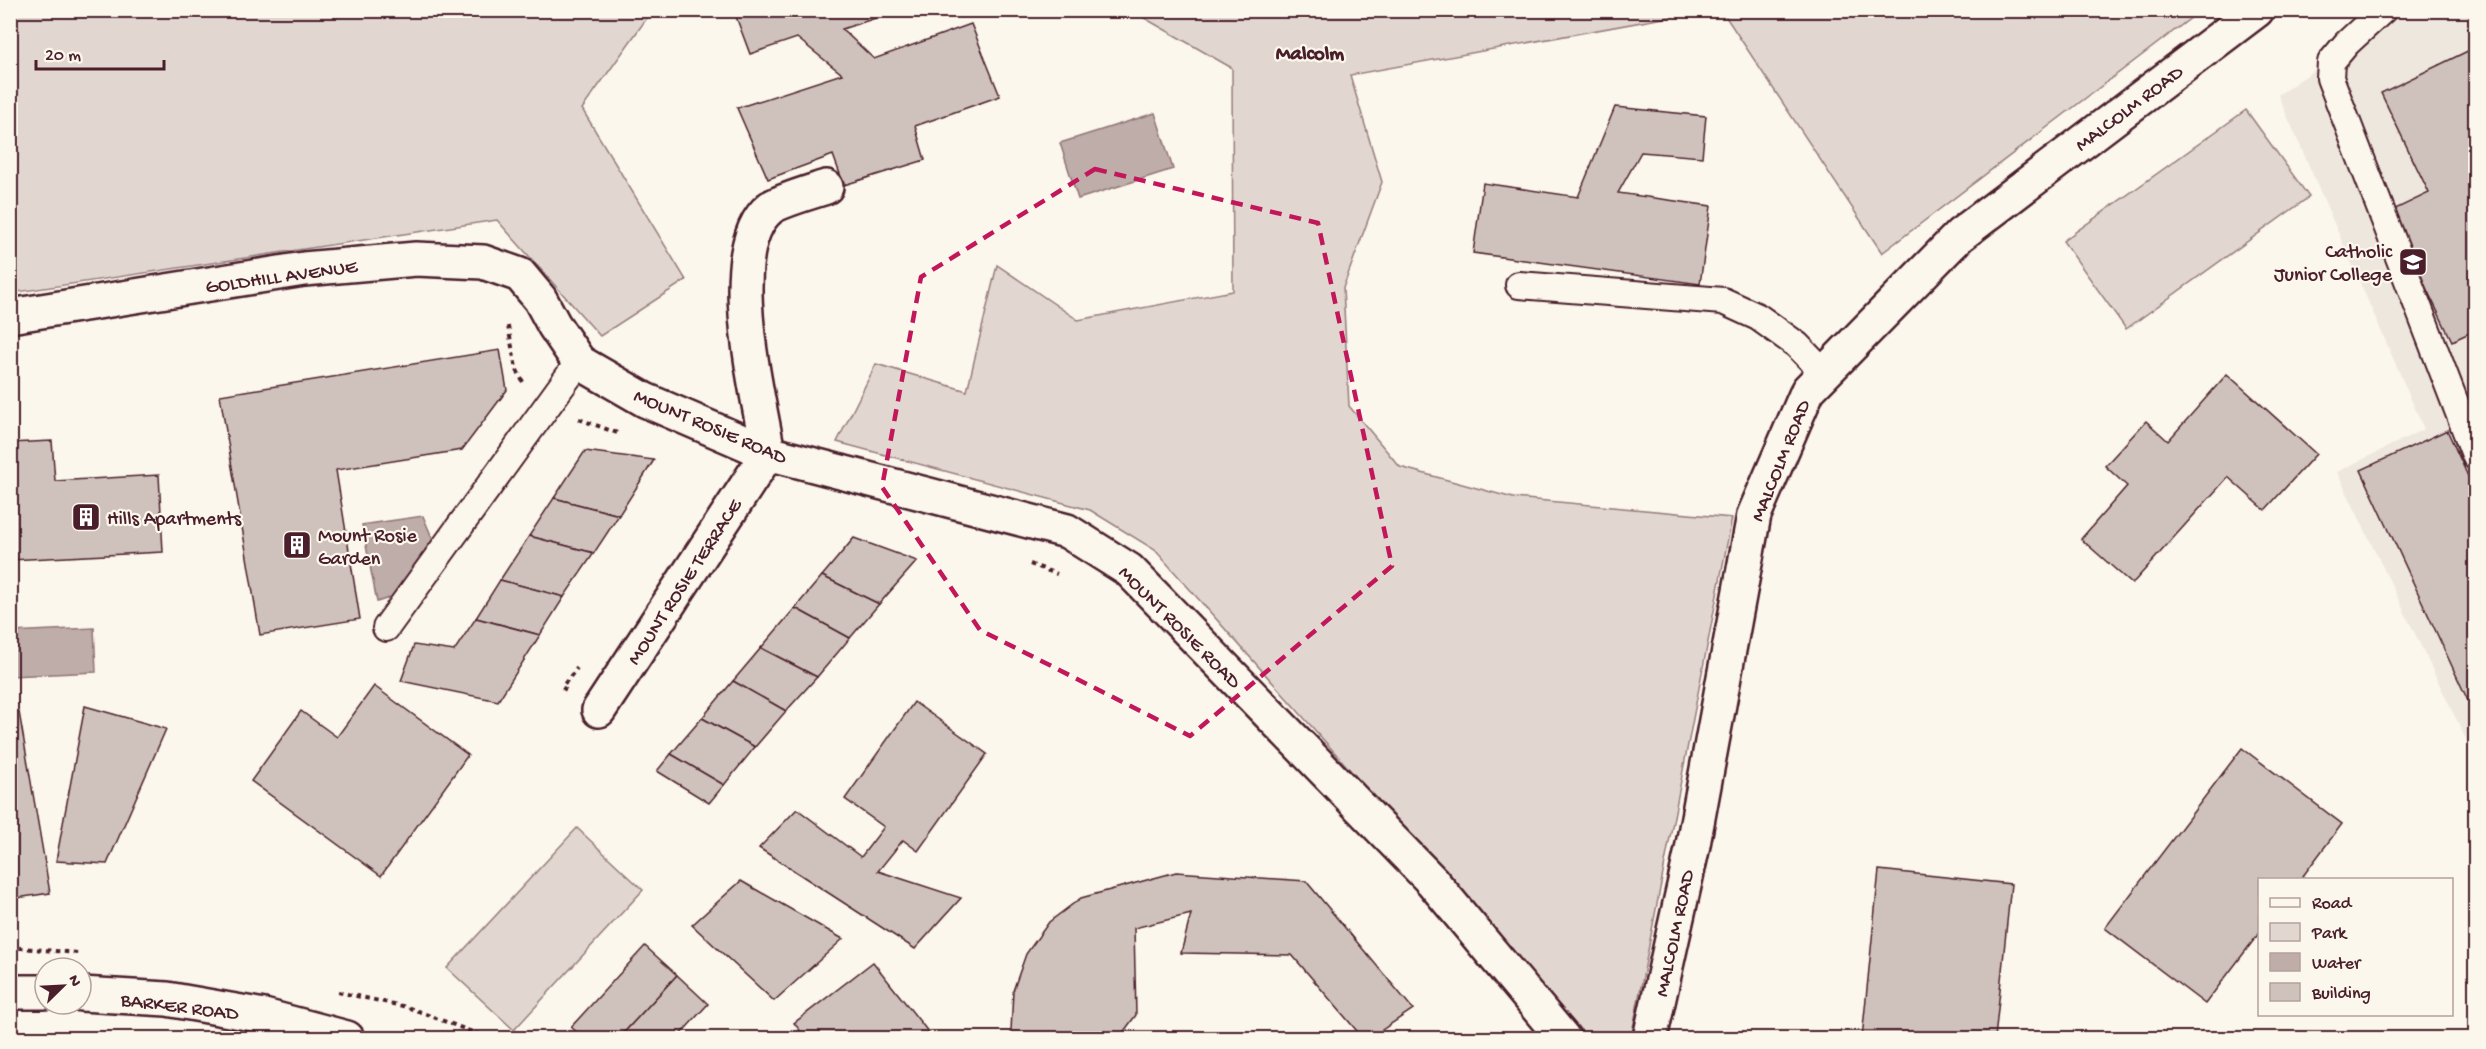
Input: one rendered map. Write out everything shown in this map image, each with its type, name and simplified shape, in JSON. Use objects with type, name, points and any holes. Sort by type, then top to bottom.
[{"type":"street","name":"MALCOLM ROAD","points":[[1650,1038],[1692,850],[1754,515],[1808,390],[1960,235],[2257,10]]},
{"type":"street","points":[[768,453],[744,309],[747,258],[756,228],[771,208],[826,187]]},
{"type":"street","name":"GOLDHILL AVENUE","points":[[10,316],[304,269],[416,259],[483,262],[520,275],[540,299]]},
{"type":"street","name":"MOUNT ROSIE ROAD","points":[[540,299],[579,362],[645,400],[768,453],[1068,531],[1129,570],[1432,881],[1563,1038]]},
{"type":"street","name":"MOUNT ROSIE TERRACE","points":[[599,710],[768,453]]},
{"type":"street","points":[[10,992],[33,992]]},
{"type":"street","name":"BARKER ROAD","points":[[93,995],[167,999],[264,1016],[347,1038]]},
{"type":"lane","points":[[2382,10],[2347,43],[2331,62],[2330,78],[2475,457]]},
{"type":"lane","points":[[1519,285],[1723,301],[1768,324],[1797,345],[1824,373]]},
{"type":"lane","points":[[386,628],[579,362]]},
{"type":"path","points":[[501,317],[508,325],[516,368],[526,389],[546,408],[624,435]]},
{"type":"path","points":[[1020,561],[1064,576]]},
{"type":"highlighted area","points":[[1095,169],[1318,223],[1392,566],[1190,736],[980,630],[882,487],[921,277]]},
{"type":"shaded area","name":"Catholic Junior College","points":[[2401,11],[2475,11],[2475,758],[2337,472],[2424,429],[2278,95]]},
{"type":"green space","points":[[11,10],[652,11],[582,109],[686,280],[600,336],[497,220],[11,293]]},
{"type":"green space","points":[[1132,11],[1702,11],[1350,75],[1382,182],[1343,288],[1349,406],[1400,467],[1513,498],[1732,518],[1631,1038],[1588,1038],[1155,550],[1090,510],[837,442],[876,364],[967,391],[997,265],[1078,320],[1233,291],[1232,68]]},
{"type":"green space","points":[[1722,11],[2200,11],[1882,253]]},
{"type":"green space","points":[[2246,110],[2309,197],[2126,329],[2063,241]]},
{"type":"green space","points":[[577,828],[643,890],[514,1030],[447,968]]},
{"type":"water","points":[[1155,113],[1173,169],[1078,199],[1060,143]]},
{"type":"water","points":[[423,516],[433,540],[392,597],[377,602],[362,525]]},
{"type":"water","points":[[94,628],[96,672],[11,676],[11,632]]},
{"type":"building","points":[[744,10],[886,10],[888,14],[842,29],[874,59],[971,24],[1000,96],[915,126],[925,160],[844,185],[833,155],[768,179],[737,108],[842,74],[797,38],[750,54],[735,14]]},
{"type":"building","points":[[2476,47],[2476,330],[2452,341],[2389,212],[2429,193],[2381,93]]},
{"type":"building","points":[[1615,107],[1706,116],[1702,157],[1641,152],[1618,193],[1711,206],[1700,284],[1473,253],[1483,183],[1578,197]]},
{"type":"building","name":"Mount Rosie Garden","points":[[500,350],[507,390],[462,450],[336,470],[360,619],[260,635],[220,395]]},
{"type":"building","points":[[2227,374],[2316,454],[2265,510],[2228,477],[2132,584],[2081,539],[2127,486],[2105,466],[2146,421],[2168,441]]},
{"type":"building","points":[[2447,430],[2476,494],[2476,718],[2361,470]]},
{"type":"building","name":"Hills Apartments","points":[[52,441],[55,481],[159,475],[163,552],[10,560],[10,443]]},
{"type":"building","points":[[585,451],[654,460],[619,515],[554,498]]},
{"type":"building","points":[[554,498],[619,515],[594,553],[529,536]]},
{"type":"building","points":[[529,536],[594,553],[564,597],[500,580]]},
{"type":"building","points":[[854,538],[917,561],[879,604],[822,576]]},
{"type":"building","points":[[822,576],[879,604],[850,638],[795,608]]},
{"type":"building","points":[[500,580],[564,597],[540,635],[476,618]]},
{"type":"building","points":[[795,608],[850,638],[817,677],[761,648]]},
{"type":"building","points":[[476,618],[540,635],[498,701],[401,681],[414,645],[454,651]]},
{"type":"building","points":[[761,648],[817,677],[786,711],[733,681]]},
{"type":"building","points":[[733,681],[786,711],[755,747],[702,718]]},
{"type":"building","points":[[374,686],[468,755],[381,876],[251,781],[301,711],[337,737]]},
{"type":"building","points":[[914,702],[987,754],[918,851],[903,840],[878,871],[961,898],[915,949],[759,848],[797,809],[861,857],[884,827],[845,799]]},
{"type":"building","points":[[85,706],[166,729],[107,864],[56,861]]},
{"type":"building","points":[[19,712],[50,893],[10,899],[10,714]]},
{"type":"building","points":[[702,718],[755,747],[724,785],[671,754]]},
{"type":"building","points":[[2242,748],[2342,824],[2302,878],[2258,878],[2258,935],[2205,1004],[2105,928]]},
{"type":"building","points":[[671,754],[724,785],[709,803],[657,771]]},
{"type":"building","points":[[1879,870],[2011,884],[1995,1038],[1862,1038]]},
{"type":"building","points":[[1176,872],[1306,881],[1413,1009],[1370,1038],[1363,1038],[1292,955],[1181,953],[1191,914],[1134,928],[1136,1015],[1119,1038],[1012,1038],[1013,991],[1026,954],[1049,922],[1081,898]]},
{"type":"building","points":[[741,881],[843,939],[774,1001],[692,925]]},
{"type":"building","points":[[645,946],[677,975],[619,1038],[584,1038],[571,1027]]},
{"type":"building","points":[[873,962],[933,1038],[806,1038],[794,1023]]},
{"type":"building","points":[[677,975],[708,1004],[677,1038],[619,1038]]},
{"type":"place","name":"Catholic Junior College","points":[[2413,262]]},
{"type":"place","name":"Hills Apartments","points":[[86,517]]},
{"type":"place","name":"Mount Rosie Garden","points":[[297,545]]},
{"type":"district","name":"Malcolm","points":[[1310,52]]}]
